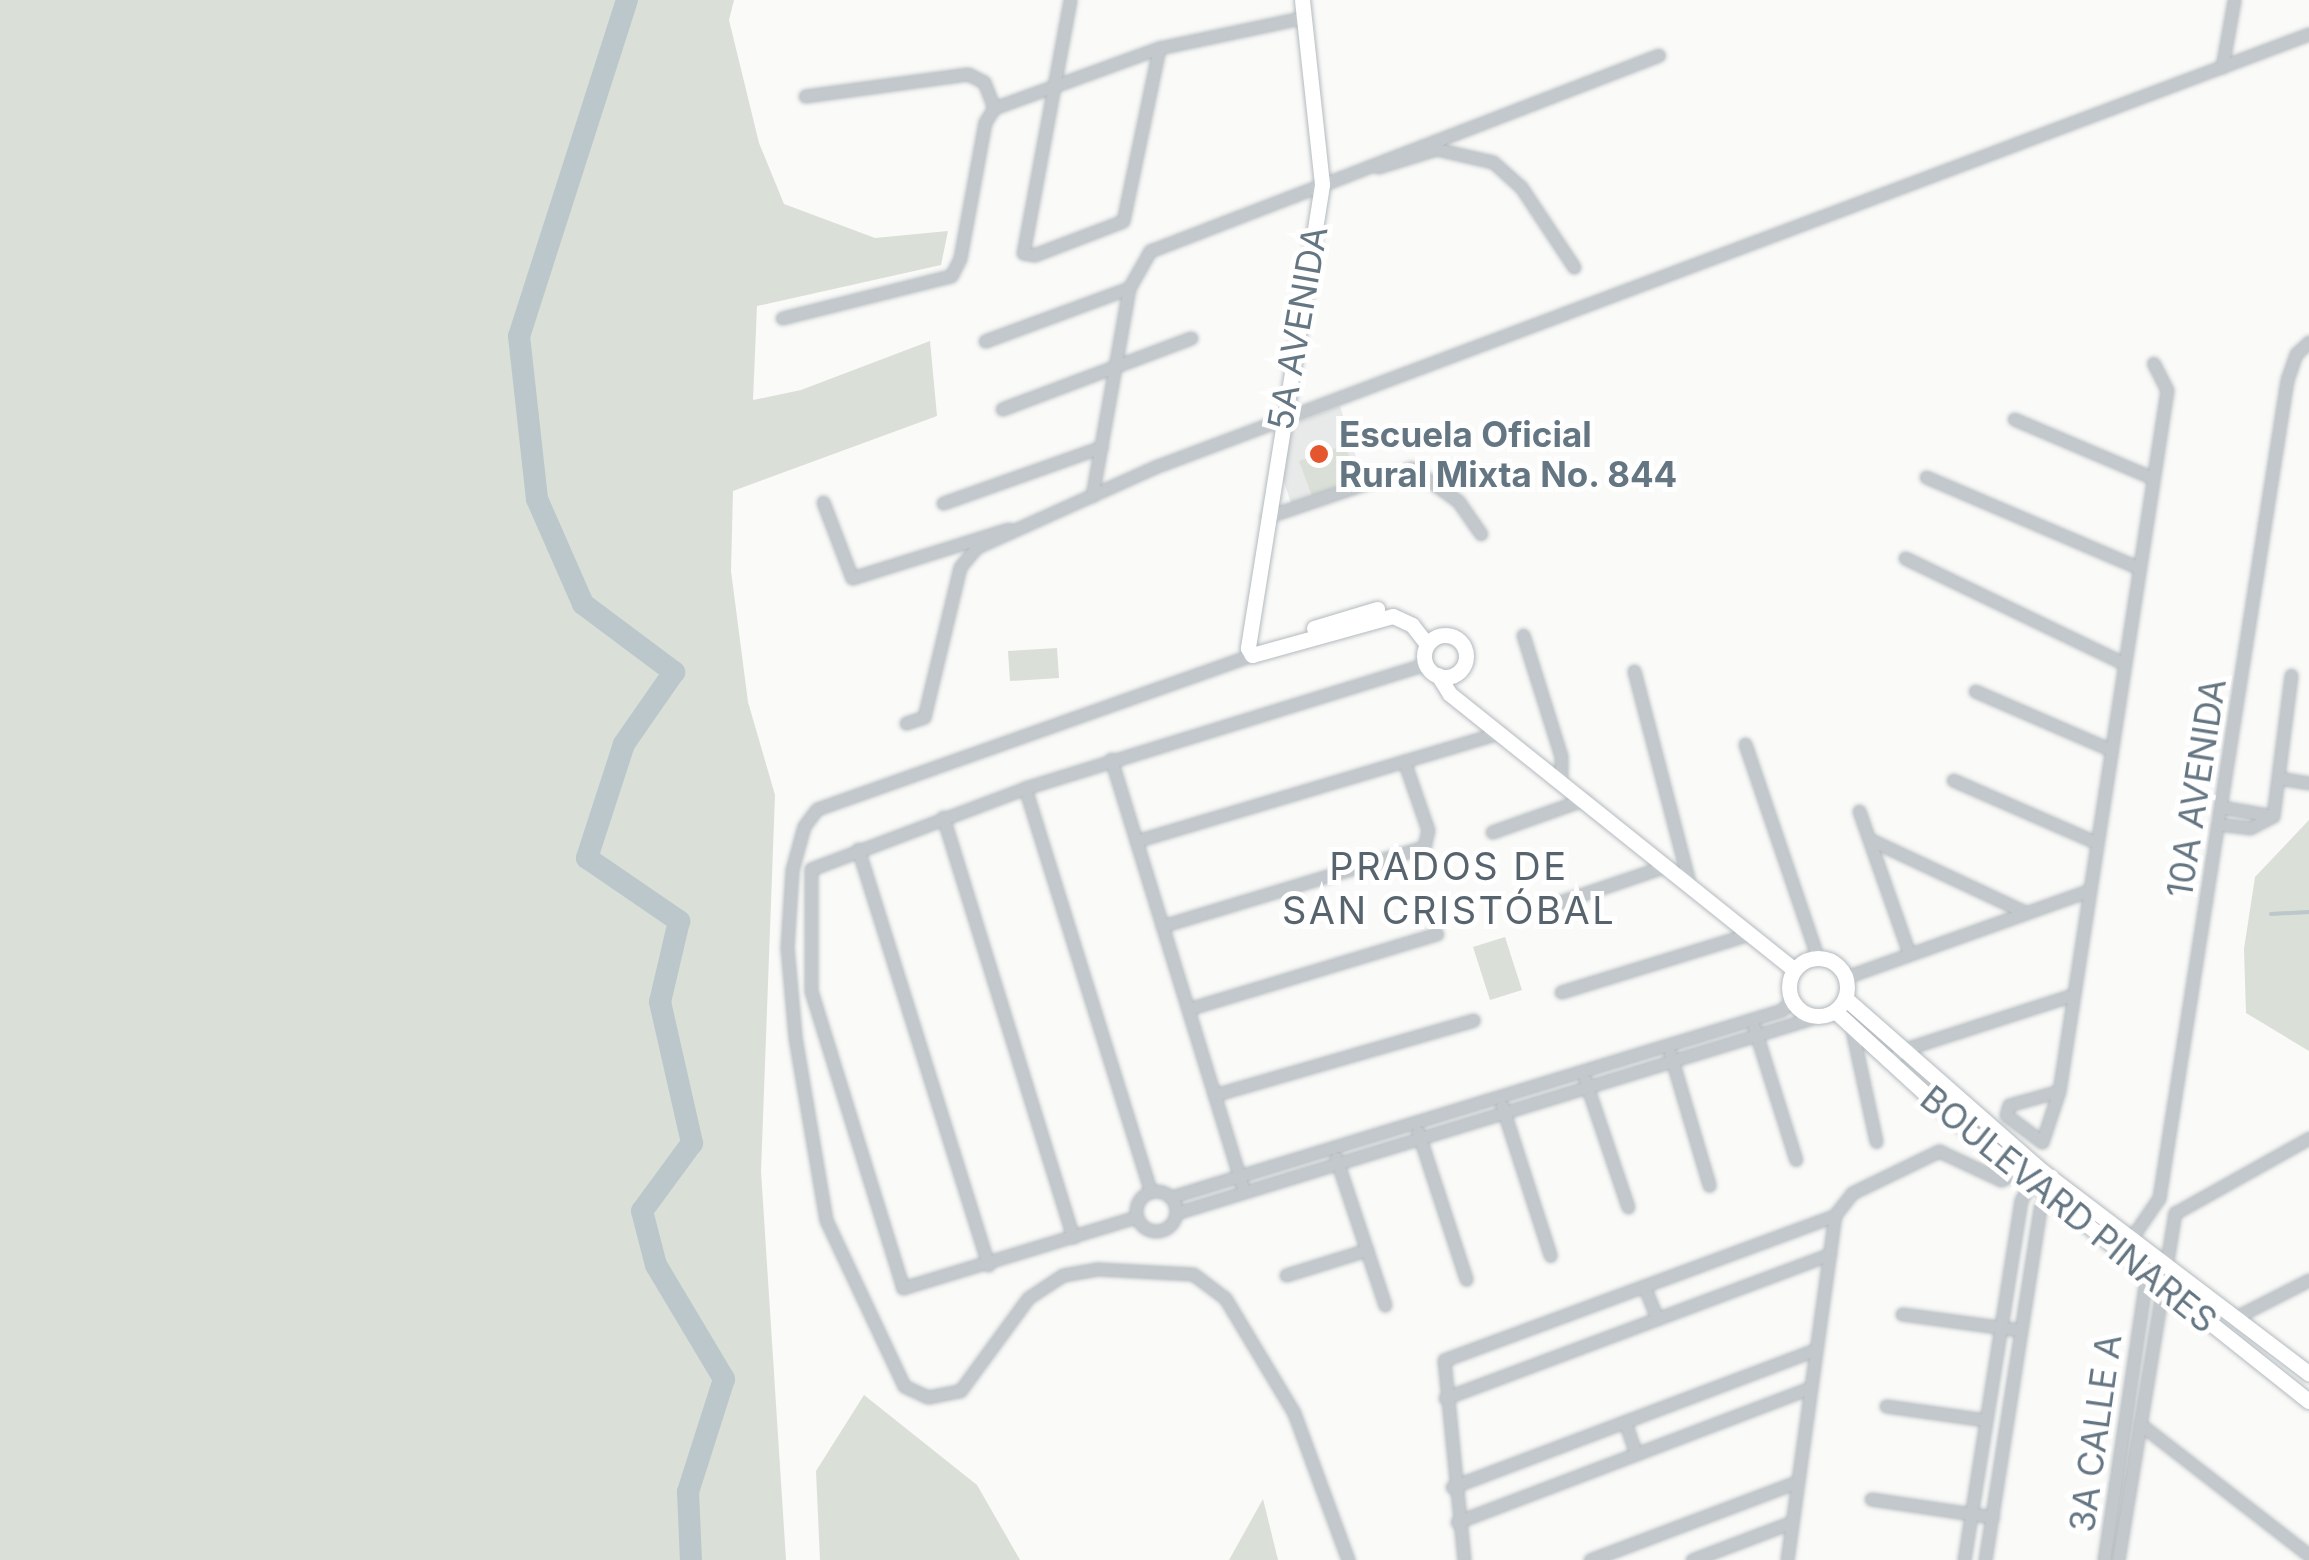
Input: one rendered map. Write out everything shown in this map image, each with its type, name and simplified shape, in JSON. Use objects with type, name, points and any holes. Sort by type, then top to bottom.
[{"type":"street","points":[[1070,0],[1020,243],[1023,253],[1034,255],[1124,221],[1159,48]]},
{"type":"street","name":"5A AVENIDA","points":[[1252,655],[1266,518],[1321,183],[1302,0]]},
{"type":"street","points":[[2222,67],[2234,0]]},
{"type":"street","points":[[782,318],[951,276],[985,122],[994,108],[1050,83],[1159,48],[1301,18]]},
{"type":"street","points":[[906,723],[924,717],[960,567],[977,547],[1092,496],[1280,423],[2309,34]]},
{"type":"street","points":[[1092,496],[1128,288],[1150,251],[1658,55]]},
{"type":"street","points":[[805,96],[968,74],[984,82],[994,108]]},
{"type":"street","points":[[1321,183],[1436,148],[1474,154],[1521,186],[1574,267]]},
{"type":"street","points":[[985,341],[1128,288]]},
{"type":"street","points":[[1002,408],[1190,338]]},
{"type":"street","name":"10A AVENIDA","points":[[2130,1240],[2159,1198],[2287,380],[2296,354],[2309,342]]},
{"type":"street","points":[[2059,1091],[2009,1104],[2006,1115],[2042,1142],[2059,1091],[2094,842],[2167,390],[2154,363]]},
{"type":"street","points":[[2014,419],[2152,478]]},
{"type":"street","points":[[943,503],[1101,447]]},
{"type":"street","points":[[1266,518],[1412,468],[1458,501],[1481,534]]},
{"type":"street","points":[[1926,477],[2137,567]]},
{"type":"street","points":[[823,502],[852,578],[985,532],[1027,526]]},
{"type":"street","points":[[1905,558],[2123,663]]},
{"type":"street","points":[[1348,1560],[1278,1382],[1225,1298],[1193,1274],[1086,1270],[1054,1278],[1028,1298],[960,1392],[928,1397],[904,1386],[826,1220],[795,1038],[787,946],[792,870],[804,826],[817,809],[1336,625],[1406,610],[1430,641],[1432,670],[1450,694],[1472,706],[1794,970]]},
{"type":"street","points":[[1524,635],[1561,756],[1561,780]]},
{"type":"street","points":[[1430,641],[1458,640],[1466,658],[1459,670]]},
{"type":"street","points":[[1136,1216],[912,1288],[894,1276],[811,991],[811,869],[943,817],[1111,759],[1432,670],[1459,670]]},
{"type":"street","points":[[1459,670],[1472,706]]},
{"type":"street","points":[[1634,671],[1690,886]]},
{"type":"street","points":[[2273,816],[2291,675]]},
{"type":"street","points":[[1975,692],[2110,750]]},
{"type":"street","points":[[1136,840],[1501,732]]},
{"type":"street","points":[[1745,744],[1818,958]]},
{"type":"street","points":[[1111,759],[1245,1194]]},
{"type":"street","points":[[1162,926],[1424,847],[1428,830],[1404,760]]},
{"type":"street","points":[[2278,778],[2309,782]]},
{"type":"street","points":[[1952,780],[2094,842]]},
{"type":"street","points":[[1025,788],[1151,1192]]},
{"type":"street","points":[[1492,832],[1585,800]]},
{"type":"street","points":[[2221,807],[2273,816]]},
{"type":"street","points":[[1859,811],[1908,953]]},
{"type":"street","points":[[2218,824],[2250,828],[2273,816]]},
{"type":"street","points":[[943,817],[1073,1237]]},
{"type":"street","points":[[1869,838],[2025,912]]},
{"type":"street","points":[[858,849],[988,1264]]},
{"type":"street","points":[[1542,908],[1666,866]]},
{"type":"street","points":[[1846,977],[2088,891]]},
{"type":"street","points":[[1188,1009],[1437,934]]},
{"type":"street","points":[[1561,992],[1749,934]]},
{"type":"street","points":[[1794,970],[1818,958],[1835,963],[1846,977]]},
{"type":"street","points":[[1151,1192],[1170,1197],[1240,1178],[1782,1010],[1791,1000],[1794,970]]},
{"type":"street","points":[[1151,1192],[1137,1204],[1136,1216],[1143,1227],[1161,1231],[1176,1213],[1816,1017],[1840,1005],[1846,977]]},
{"type":"street","points":[[1889,1061],[1906,1050],[2072,994]]},
{"type":"street","points":[[1791,1000],[1816,1017]]},
{"type":"street","name":"BOULEVARD PINARES","points":[[1840,1005],[1852,1030],[2031,1170],[2145,1274],[2309,1401]]},
{"type":"street","name":"BOULEVARD PINARES","points":[[1840,1005],[1906,1050],[2031,1170]]},
{"type":"street","points":[[1751,1018],[1796,1160]]},
{"type":"street","points":[[1214,1095],[1473,1020]]},
{"type":"street","points":[[1852,1030],[1876,1141]]},
{"type":"street","points":[[1667,1044],[1710,1185]]},
{"type":"street","points":[[1582,1071],[1628,1207]]},
{"type":"street","points":[[1499,1097],[1550,1254]]},
{"type":"street","points":[[1414,1124],[1466,1278]]},
{"type":"street","points":[[2169,1270],[2172,1220],[2184,1202],[2309,1138]]},
{"type":"street","points":[[1333,1149],[1385,1305]]},
{"type":"street","points":[[1787,1560],[1807,1390],[1836,1215],[1852,1193],[1940,1151],[2001,1180],[2031,1170]]},
{"type":"street","points":[[1964,1560],[1998,1328],[2031,1170]]},
{"type":"street","points":[[1985,1560],[2040,1207],[2057,1192]]},
{"type":"street","name":"BOULEVARD PINARES","points":[[2057,1192],[2153,1256],[2309,1374]]},
{"type":"street","points":[[1170,1197],[1176,1213]]},
{"type":"street","points":[[1464,1560],[1440,1369],[1453,1352],[1836,1215]]},
{"type":"street","points":[[2153,1256],[2168,1246]]},
{"type":"street","points":[[1286,1275],[1366,1250]]},
{"type":"street","points":[[1445,1398],[1830,1254]]},
{"type":"street","name":"3A CALLE A","points":[[2104,1560],[2145,1274],[2153,1256]]},
{"type":"street","name":"3A CALLE A","points":[[2118,1560],[2159,1284],[2169,1270]]},
{"type":"street","points":[[2236,1318],[2309,1280]]},
{"type":"street","points":[[1644,1286],[1657,1318]]},
{"type":"street","points":[[1902,1314],[2020,1330]]},
{"type":"street","points":[[1452,1486],[1814,1350]]},
{"type":"street","points":[[1457,1522],[1807,1390]]},
{"type":"street","points":[[1886,1406],[1986,1420]]},
{"type":"street","points":[[1626,1422],[1636,1454]]},
{"type":"street","points":[[2140,1424],[2309,1555]]},
{"type":"street","points":[[1590,1560],[1796,1482]]},
{"type":"street","points":[[1872,1499],[1992,1517]]},
{"type":"street","points":[[1692,1560],[1792,1522]]},
{"type":"street","points":[[1624,1547],[1629,1560]]},
{"type":"shaded area","points":[[0,0],[734,0],[729,20],[759,143],[784,204],[875,238],[948,231],[941,265],[757,306],[753,400],[801,390],[930,341],[937,416],[733,491],[731,571],[748,702],[775,795],[761,1171],[786,1560],[0,1560]]},
{"type":"shaded area","name":"Escuela Oficial Rural Mixta No. 844","points":[[1340,406],[1363,480],[1291,503],[1284,482],[1282,428]]},
{"type":"shaded area","points":[[1345,445],[1357,479],[1312,496],[1299,461]]},
{"type":"shaded area","points":[[1057,648],[1059,678],[1010,681],[1008,651]]},
{"type":"shaded area","points":[[2309,820],[2309,1051],[2246,1013],[2244,949],[2255,877]]},
{"type":"shaded area","points":[[1505,937],[1522,990],[1490,1000],[1473,947]]},
{"type":"shaded area","points":[[864,1395],[977,1485],[1020,1560],[820,1560],[816,1471]]},
{"type":"shaded area","points":[[1263,1499],[1278,1560],[1229,1560]]},
{"type":"waterway","points":[[627,0],[519,336],[537,499],[583,604],[674,672],[624,744],[587,858],[679,921],[660,1002],[692,1143],[642,1211],[656,1265],[724,1379],[688,1492],[691,1560]]},
{"type":"waterway","points":[[2271,914],[2309,912]]},
{"type":"place","name":"Escuela Oficial Rural Mixta No. 844","points":[[1319,454]]},
{"type":"district","name":"PRADOS DE SAN CRISTÓBAL","points":[[1449,889]]}]
